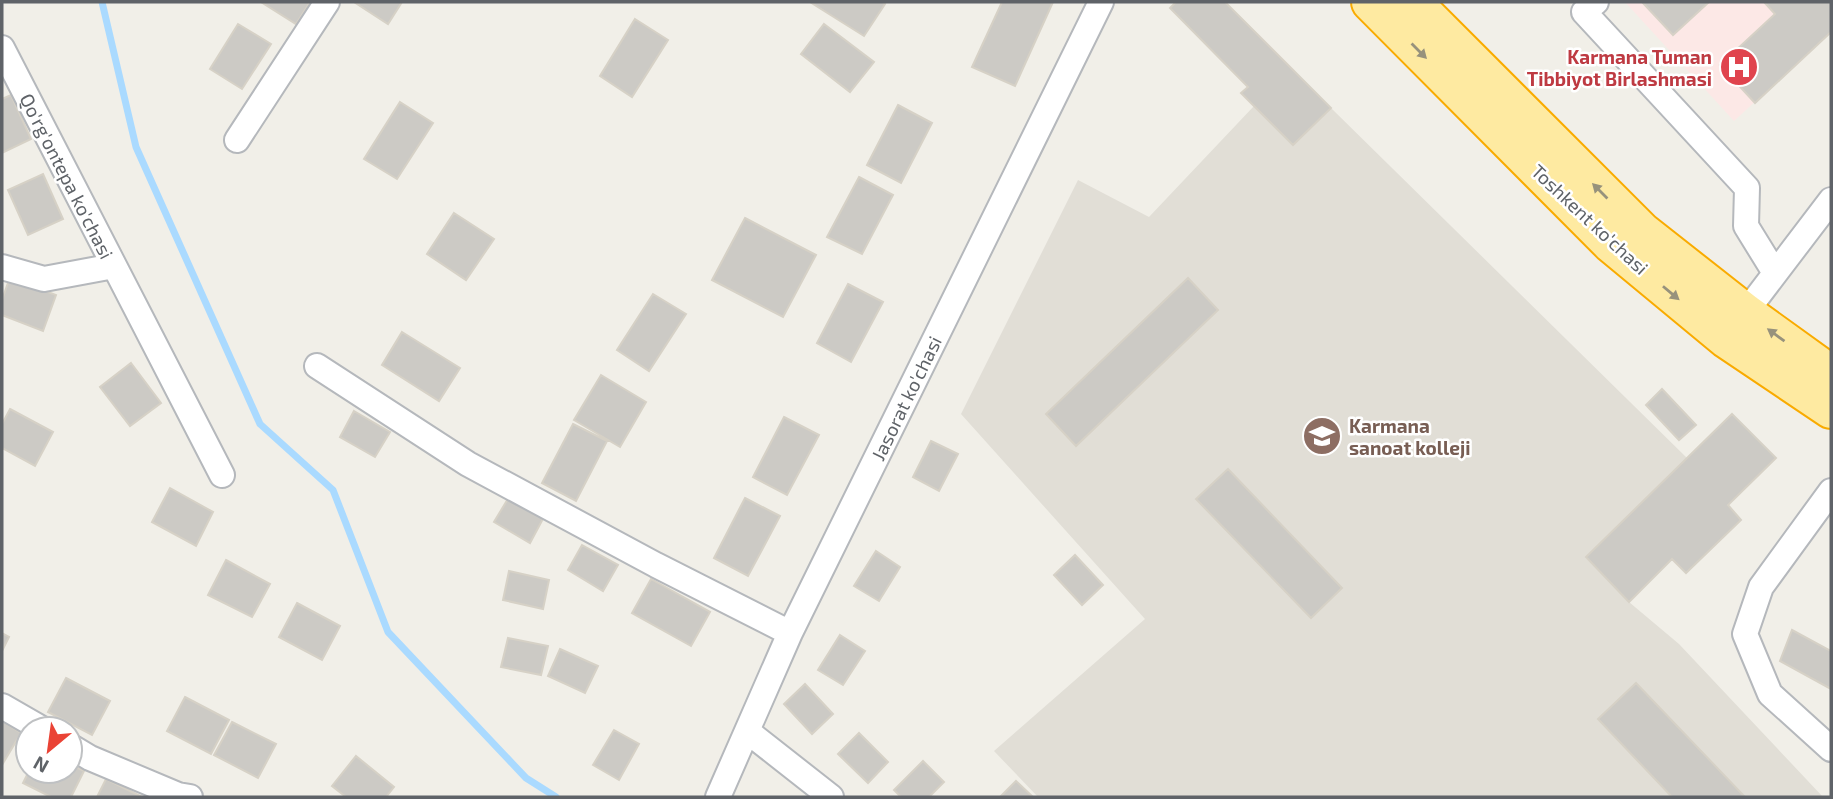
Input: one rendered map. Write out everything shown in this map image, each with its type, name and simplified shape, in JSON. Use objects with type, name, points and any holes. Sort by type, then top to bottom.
[{"type":"highway","name":"Toshkent ko'chasi","points":[[1371,2],[1611,243],[1727,339],[1831,409]]},
{"type":"highway","name":"Toshkent ko'chasi","points":[[1412,2],[1642,232],[1745,313],[1831,375]]},
{"type":"street","points":[[237,140],[327,2]]},
{"type":"street","name":"Jasorat ko'chasi","points":[[718,797],[790,633],[1101,2]]},
{"type":"street","points":[[1596,2],[1584,12],[1747,188],[1746,226],[1775,273]]},
{"type":"street","name":"Qo'rg'ontepa ko'chasi","points":[[2,48],[222,475]]},
{"type":"street","points":[[1745,313],[1831,200]]},
{"type":"street","name":"Qo'rg'ontepa ko'chasi","points":[[2,267],[44,279],[114,266]]},
{"type":"street","points":[[317,366],[468,464],[790,633]]},
{"type":"street","points":[[1831,491],[1762,587],[1745,634],[1770,694],[1831,749]]},
{"type":"street","points":[[2,706],[18,715]]},
{"type":"street","points":[[747,732],[831,797]]},
{"type":"street","points":[[84,754],[178,795],[190,797]]},
{"type":"shaded area","name":"Karmana Tuman Tibbiyot Birlashmasi","points":[[1625,2],[1831,2],[1831,32],[1734,121]]},
{"type":"shaded area","name":"Karmana sanoat kolleji","points":[[1254,106],[1293,145],[1331,108],[1687,458],[1586,558],[1629,602],[1679,644],[1823,797],[1038,797],[994,751],[1145,619],[961,414],[1078,180],[1149,217]]},
{"type":"building","points":[[261,2],[310,2],[296,24]]},
{"type":"building","points":[[354,2],[402,2],[388,24]]},
{"type":"building","points":[[810,2],[882,2],[885,4],[864,36]]},
{"type":"building","points":[[1002,2],[1053,2],[1015,86],[972,67]]},
{"type":"building","points":[[1176,2],[1225,2],[1331,108],[1293,145],[1241,93],[1248,87],[1170,8]]},
{"type":"building","points":[[1642,2],[1709,2],[1673,35]]},
{"type":"building","points":[[1764,2],[1831,2],[1831,32],[1755,103],[1720,65],[1775,14]]},
{"type":"building","points":[[635,19],[668,40],[632,97],[600,76]]},
{"type":"building","points":[[238,24],[271,44],[242,89],[210,69]]},
{"type":"building","points":[[824,24],[874,62],[850,92],[801,54]]},
{"type":"building","points":[[11,95],[31,139],[2,153],[2,99]]},
{"type":"building","points":[[400,102],[433,123],[397,179],[364,159]]},
{"type":"building","points":[[898,105],[932,123],[901,183],[867,165]]},
{"type":"building","points":[[43,174],[63,219],[28,235],[8,190]]},
{"type":"building","points":[[859,177],[893,195],[862,254],[827,237]]},
{"type":"building","points":[[454,213],[494,239],[466,280],[427,254]]},
{"type":"building","points":[[745,218],[816,255],[783,317],[712,280]]},
{"type":"building","points":[[10,277],[56,295],[43,331],[2,315],[2,300]]},
{"type":"building","points":[[1188,278],[1218,310],[1076,446],[1046,414]]},
{"type":"building","points":[[848,284],[883,302],[851,362],[817,343]]},
{"type":"building","points":[[653,294],[686,314],[649,371],[617,350]]},
{"type":"building","points":[[402,332],[460,368],[439,401],[382,365]]},
{"type":"building","points":[[131,363],[161,403],[130,426],[100,387]]},
{"type":"building","points":[[601,375],[646,402],[620,447],[574,420]]},
{"type":"building","points":[[1662,389],[1696,425],[1679,440],[1646,405]]},
{"type":"building","points":[[10,409],[53,432],[35,466],[2,448],[2,424]]},
{"type":"building","points":[[354,411],[390,432],[375,457],[340,437]]},
{"type":"building","points":[[1732,414],[1776,458],[1728,505],[1741,520],[1686,573],[1672,559],[1629,602],[1586,557]]},
{"type":"building","points":[[784,417],[819,435],[787,495],[753,477]]},
{"type":"building","points":[[573,424],[607,441],[576,501],[542,483]]},
{"type":"building","points":[[931,441],[958,454],[939,491],[913,477]]},
{"type":"building","points":[[1228,469],[1342,588],[1311,618],[1196,499]]},
{"type":"building","points":[[170,488],[213,512],[196,546],[152,522]]},
{"type":"building","points":[[509,497],[544,517],[530,543],[494,522]]},
{"type":"building","points":[[745,498],[780,516],[748,576],[714,558]]},
{"type":"building","points":[[582,545],[618,565],[603,591],[568,570]]},
{"type":"building","points":[[876,551],[900,567],[879,601],[854,586]]},
{"type":"building","points":[[1075,555],[1103,585],[1082,605],[1054,575]]},
{"type":"building","points":[[226,560],[270,584],[252,617],[208,595]]},
{"type":"building","points":[[509,571],[549,580],[543,609],[503,600]]},
{"type":"building","points":[[651,579],[710,612],[691,646],[632,613]]},
{"type":"building","points":[[297,603],[340,626],[322,660],[279,637]]},
{"type":"building","points":[[1792,630],[1831,651],[1831,689],[1780,661]]},
{"type":"building","points":[[2,633],[9,637],[2,651]]},
{"type":"building","points":[[840,635],[865,651],[843,685],[818,670]]},
{"type":"building","points":[[508,638],[548,646],[541,675],[501,667]]},
{"type":"building","points":[[560,649],[598,666],[585,693],[548,676]]},
{"type":"building","points":[[66,678],[110,701],[92,735],[84,731],[84,715],[54,715],[48,712]]},
{"type":"building","points":[[1636,683],[1745,797],[1672,797],[1598,719]]},
{"type":"building","points":[[805,684],[833,714],[812,734],[784,704]]},
{"type":"building","points":[[185,697],[229,720],[211,754],[167,731]]},
{"type":"building","points":[[2,721],[14,729],[14,745],[2,765]]},
{"type":"building","points":[[232,722],[276,744],[258,778],[214,755]]},
{"type":"building","points":[[614,730],[639,744],[619,780],[593,765]]},
{"type":"building","points":[[859,733],[888,762],[868,783],[838,754]]},
{"type":"building","points":[[356,756],[394,787],[386,797],[346,797],[332,786]]},
{"type":"building","points":[[923,761],[944,782],[929,797],[901,797],[894,790]]},
{"type":"building","points":[[106,779],[142,797],[97,797]]},
{"type":"building","points":[[1016,781],[1033,797],[1000,797]]},
{"type":"building","points":[[27,785],[77,785],[71,797],[51,797]]},
{"type":"waterway","points":[[102,2],[136,147],[260,424],[333,490],[388,632],[526,778],[556,797]]},
{"type":"place","name":"Karmana Tuman Tibbiyot Birlashmasi","points":[[1739,67]]},
{"type":"place","name":"Karmana sanoat kolleji","points":[[1322,436]]}]
